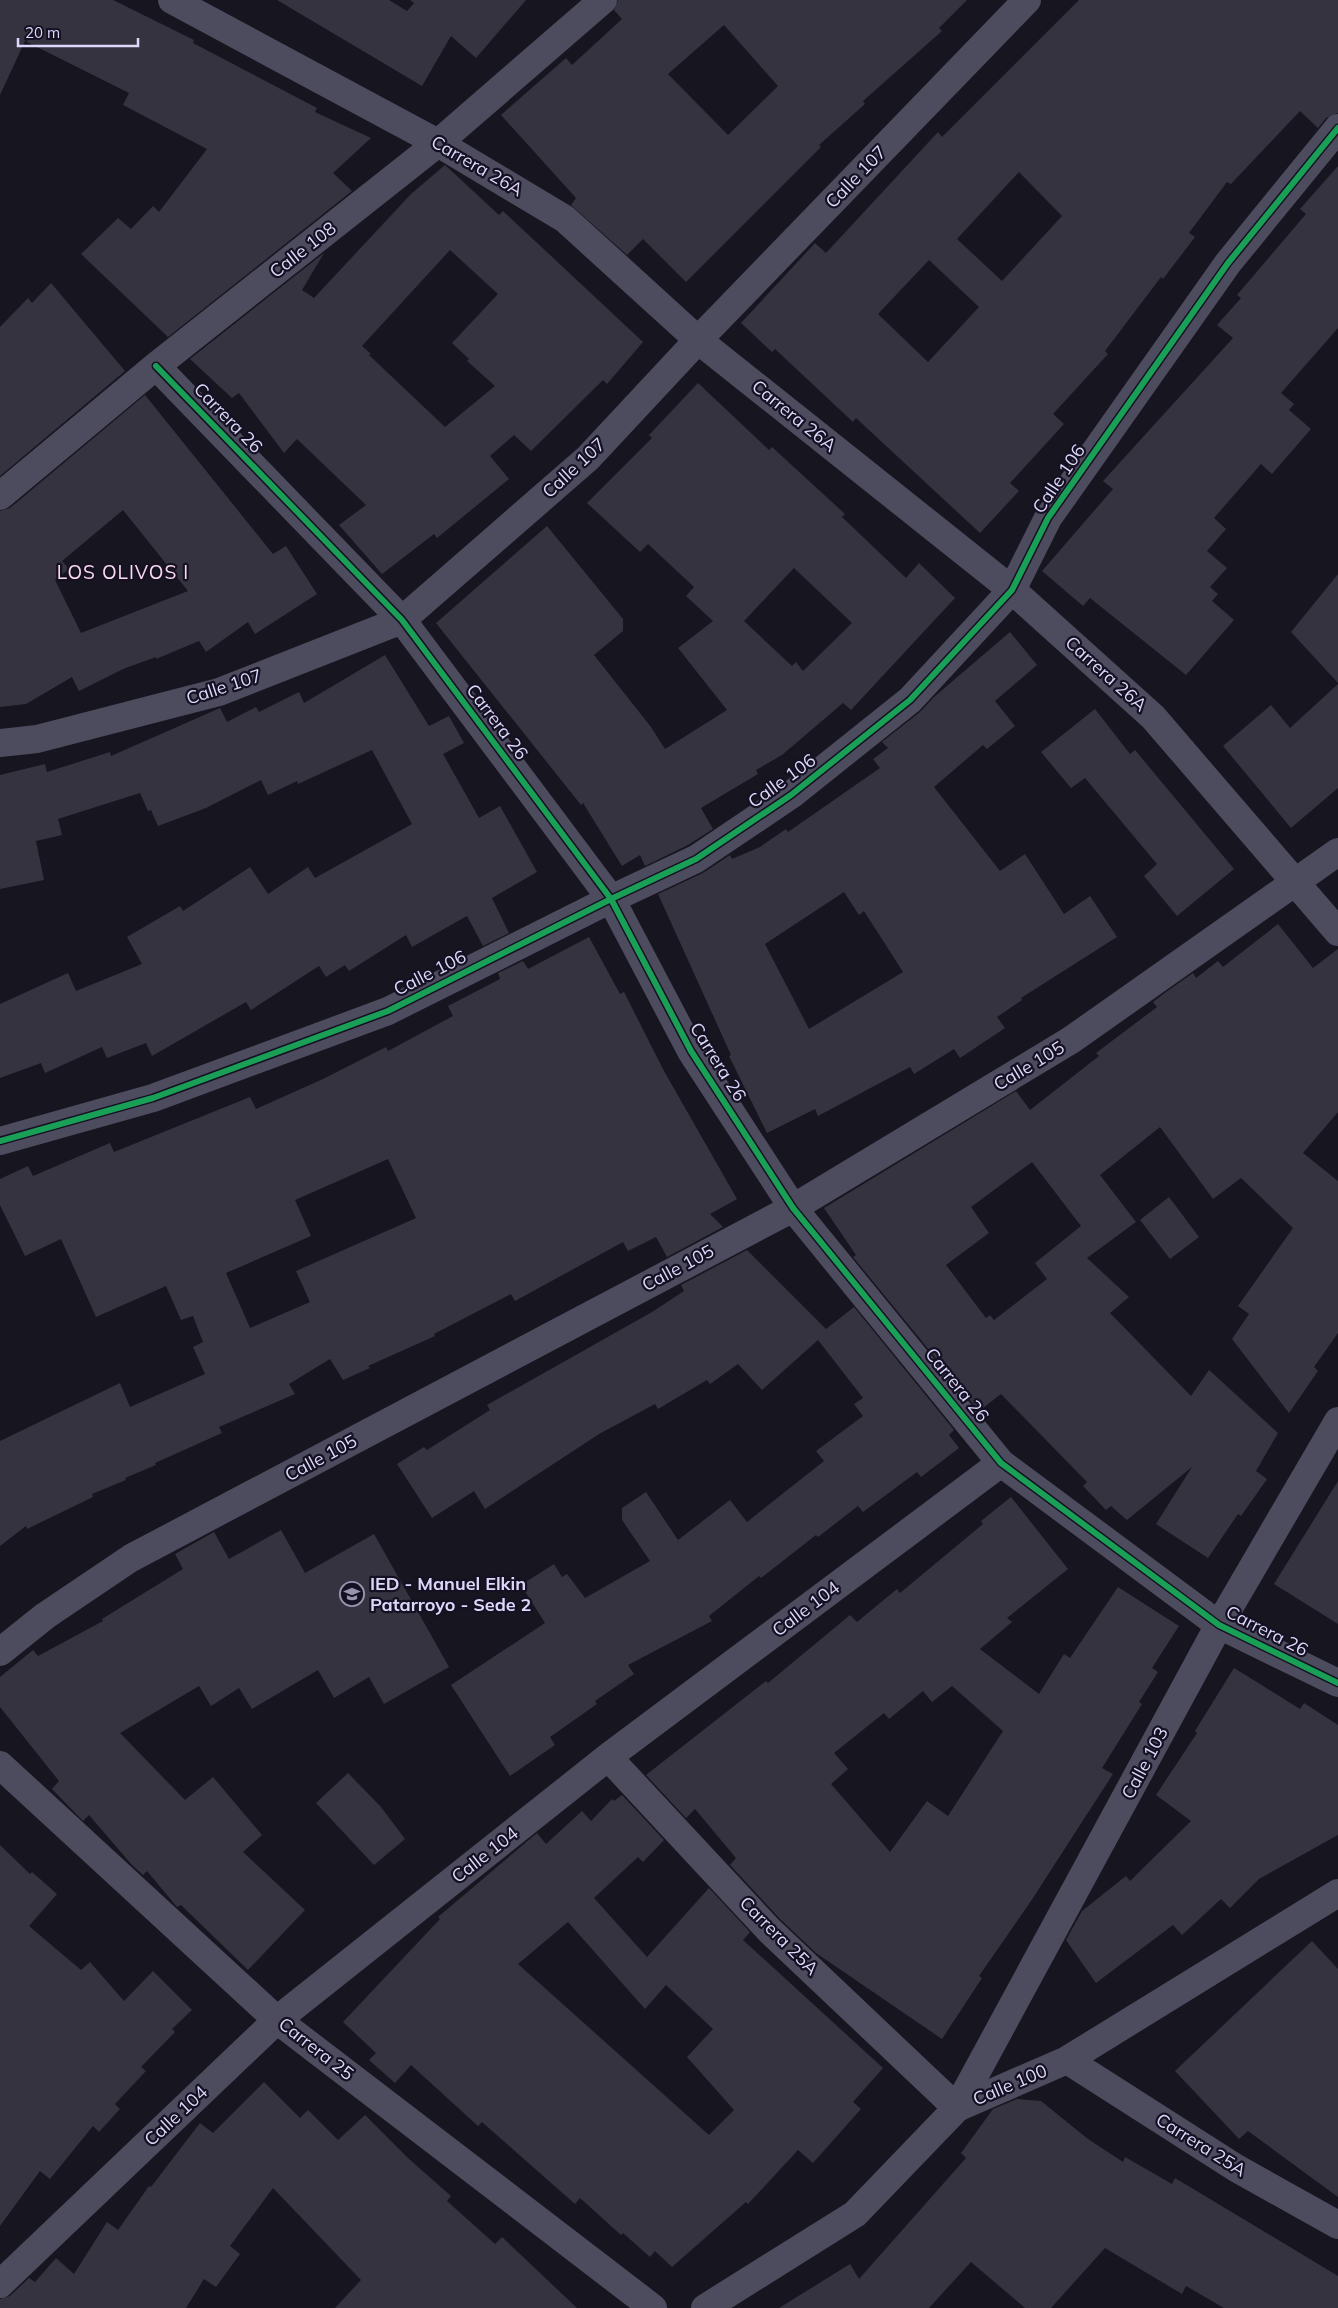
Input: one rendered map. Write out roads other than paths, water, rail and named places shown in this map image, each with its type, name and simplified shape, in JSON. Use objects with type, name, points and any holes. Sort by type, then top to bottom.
[{"type":"street","name":"Carrera 26A","points":[[172,0],[438,143],[565,219],[698,340],[1012,590],[1153,717],[1338,932]]},
{"type":"street","name":"Calle 108","points":[[0,496],[156,366],[438,143],[603,0]]},
{"type":"street","name":"Calle 107","points":[[0,743],[37,739],[219,692],[402,620],[588,458],[698,340],[1028,0]]},
{"type":"street","name":"Calle 106","points":[[0,1141],[153,1098],[388,1011],[611,899],[696,859],[790,795],[910,700],[1012,590],[1048,518],[1228,263],[1338,128]]},
{"type":"street","name":"Carrera 26","points":[[156,366],[402,620],[611,899],[691,1051],[793,1208],[1001,1463],[1219,1625],[1338,1683]]},
{"type":"street","name":"Calle 105","points":[[0,1652],[45,1616],[131,1558],[793,1208],[1071,1040],[1338,852]]},
{"type":"street","name":"Calle 103","points":[[957,2108],[1219,1625],[1338,1421]]},
{"type":"street","name":"Calle 104","points":[[0,2284],[277,2020],[608,1757],[1001,1463]]},
{"type":"street","name":"Carrera 25A","points":[[608,1757],[770,1930],[957,2108]]},
{"type":"street","name":"Carrera 25","points":[[0,1765],[277,2020],[653,2308]]},
{"type":"street","name":"Calle 100","points":[[706,2308],[855,2214],[957,2108],[1067,2060],[1338,1893]]},
{"type":"street","name":"Carrera 25A","points":[[1067,2060],[1236,2168],[1338,2225]]},
{"type":"place","name":"IED - Manuel Elkin Patarroyo - Sede 2","points":[[352,1594]]},
{"type":"district","name":"LOS OLIVOS I","points":[[123,572]]}]
